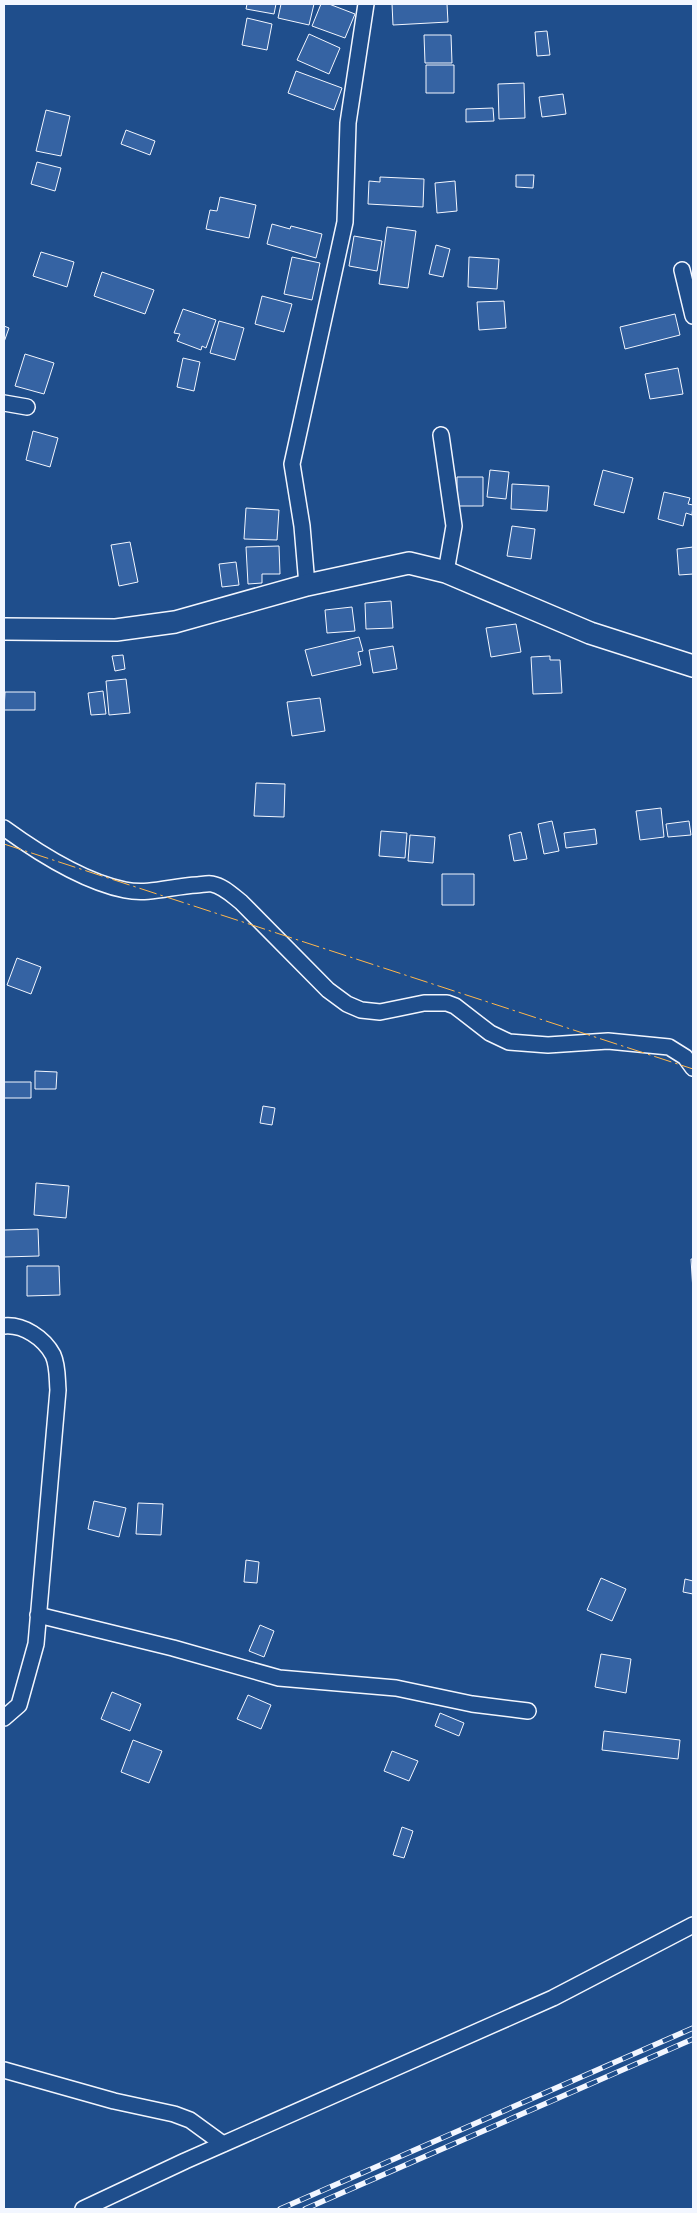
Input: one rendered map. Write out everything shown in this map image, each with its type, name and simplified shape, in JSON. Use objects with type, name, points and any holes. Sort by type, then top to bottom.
[{"type":"street","points":[[307,585],[302,526],[292,464],[345,222],[348,123],[366,4]]},
{"type":"street","points":[[682,270],[693,316]]},
{"type":"street","points":[[4,403],[27,407]]},
{"type":"street","points":[[441,435],[454,526],[446,572]]},
{"type":"street","points":[[4,629],[116,630],[175,622],[307,585],[409,563],[446,572],[590,632],[693,666]]},
{"type":"street","points":[[4,828],[23,842],[96,881],[124,890],[143,893],[177,886],[212,884],[226,890],[256,916],[328,990],[347,1004],[361,1010],[380,1012],[424,1003],[447,1003],[455,1006],[490,1033],[509,1042],[548,1045],[608,1041],[669,1047],[685,1057],[693,1068]]},
{"type":"street","points":[[4,1326],[11,1325],[31,1332],[53,1354],[57,1367],[58,1390],[36,1644],[19,1705],[4,1718]]},
{"type":"street","points":[[38,1615],[173,1648],[278,1678],[396,1688],[472,1704],[528,1711]]},
{"type":"street","points":[[83,2209],[223,2144],[554,1998],[693,1925]]},
{"type":"street","points":[[4,2070],[114,2101],[174,2114],[190,2120],[223,2144]]},
{"type":"building","points":[[247,4],[276,4],[274,14],[246,9]]},
{"type":"building","points":[[281,4],[314,4],[309,25],[278,18]]},
{"type":"building","points":[[321,4],[329,4],[355,14],[345,38],[312,26]]},
{"type":"building","points":[[392,4],[447,4],[448,22],[393,25]]},
{"type":"building","points":[[247,18],[272,24],[267,50],[242,45]]},
{"type":"building","points":[[547,31],[550,55],[537,56],[535,32]]},
{"type":"building","points":[[309,34],[340,48],[329,74],[297,60]]},
{"type":"building","points":[[424,35],[451,35],[452,63],[425,63]]},
{"type":"building","points":[[426,65],[454,65],[454,93],[426,93]]},
{"type":"building","points":[[296,71],[342,88],[334,110],[288,93]]},
{"type":"building","points":[[524,83],[525,118],[499,119],[498,84]]},
{"type":"building","points":[[563,94],[566,114],[542,117],[539,97]]},
{"type":"building","points":[[493,108],[494,121],[466,122],[466,109]]},
{"type":"building","points":[[46,110],[70,116],[61,156],[36,151]]},
{"type":"building","points":[[126,130],[155,141],[150,155],[121,144]]},
{"type":"building","points":[[37,162],[61,168],[55,191],[31,184]]},
{"type":"building","points":[[516,175],[534,175],[533,188],[516,187]]},
{"type":"building","points":[[380,177],[424,179],[423,207],[368,204],[369,181],[380,182]]},
{"type":"building","points":[[455,181],[457,211],[437,213],[435,183]]},
{"type":"building","points":[[220,197],[256,205],[249,238],[206,229],[210,210],[217,211]]},
{"type":"building","points":[[272,224],[290,229],[291,226],[322,234],[316,258],[267,244]]},
{"type":"building","points":[[387,227],[416,231],[408,288],[379,284]]},
{"type":"building","points":[[354,236],[382,241],[377,271],[349,266]]},
{"type":"building","points":[[436,245],[450,249],[443,277],[429,274]]},
{"type":"building","points":[[41,252],[74,262],[67,287],[33,276]]},
{"type":"building","points":[[292,257],[320,263],[312,300],[284,294]]},
{"type":"building","points":[[469,257],[499,259],[497,289],[468,287]]},
{"type":"building","points":[[102,272],[154,290],[145,314],[94,296]]},
{"type":"building","points":[[262,296],[292,304],[284,332],[255,324]]},
{"type":"building","points":[[504,301],[506,328],[479,330],[477,302]]},
{"type":"building","points":[[183,309],[216,320],[206,348],[202,346],[201,350],[177,341],[180,334],[174,333]]},
{"type":"building","points":[[675,314],[680,335],[625,349],[620,327]]},
{"type":"building","points":[[219,321],[244,328],[235,360],[210,353]]},
{"type":"building","points":[[4,326],[9,328],[4,342]]},
{"type":"building","points":[[25,354],[54,363],[44,394],[15,386]]},
{"type":"building","points":[[183,358],[200,362],[194,391],[177,387]]},
{"type":"building","points":[[678,368],[683,394],[650,399],[645,374]]},
{"type":"building","points":[[33,431],[58,438],[50,467],[26,460]]},
{"type":"building","points":[[490,470],[509,472],[506,499],[487,497]]},
{"type":"building","points":[[603,470],[633,478],[624,513],[594,505]]},
{"type":"building","points":[[457,477],[483,477],[483,506],[457,506]]},
{"type":"building","points":[[512,484],[549,486],[547,511],[511,509]]},
{"type":"building","points":[[664,492],[690,498],[688,504],[693,505],[692,515],[686,513],[683,526],[658,519]]},
{"type":"building","points":[[246,508],[279,510],[277,540],[244,539]]},
{"type":"building","points":[[512,526],[535,529],[531,559],[507,556]]},
{"type":"building","points":[[130,542],[138,582],[119,586],[111,545]]},
{"type":"building","points":[[279,546],[280,574],[262,574],[262,583],[248,584],[246,547]]},
{"type":"building","points":[[693,547],[693,574],[679,575],[677,549]]},
{"type":"building","points":[[236,562],[239,585],[222,587],[219,564]]},
{"type":"building","points":[[391,601],[393,628],[366,629],[365,603]]},
{"type":"building","points":[[352,607],[355,631],[327,633],[325,610]]},
{"type":"building","points":[[516,624],[521,652],[491,657],[486,628]]},
{"type":"building","points":[[359,637],[363,651],[358,652],[361,665],[312,676],[305,650]]},
{"type":"building","points":[[393,646],[397,669],[373,673],[369,650]]},
{"type":"building","points":[[123,655],[125,669],[115,671],[112,656]]},
{"type":"building","points":[[550,656],[550,660],[560,660],[562,693],[533,694],[531,657]]},
{"type":"building","points":[[126,679],[130,713],[109,715],[106,681]]},
{"type":"building","points":[[103,691],[106,714],[91,715],[88,693]]},
{"type":"building","points":[[5,692],[35,692],[35,710],[4,710]]},
{"type":"building","points":[[320,698],[325,731],[292,736],[287,702]]},
{"type":"building","points":[[256,783],[285,784],[284,817],[254,816]]},
{"type":"building","points":[[661,808],[664,837],[640,840],[636,811]]},
{"type":"building","points":[[552,821],[559,851],[544,854],[538,824]]},
{"type":"building","points":[[689,821],[691,835],[668,837],[666,824]]},
{"type":"building","points":[[595,829],[597,844],[566,848],[564,833]]},
{"type":"building","points":[[381,831],[407,833],[405,858],[379,856]]},
{"type":"building","points":[[521,832],[527,859],[514,861],[509,835]]},
{"type":"building","points":[[410,835],[435,837],[433,863],[408,861]]},
{"type":"building","points":[[442,874],[474,874],[474,905],[442,905]]},
{"type":"building","points":[[17,958],[41,967],[31,994],[7,985]]},
{"type":"building","points":[[35,1071],[57,1072],[56,1089],[35,1089]]},
{"type":"building","points":[[4,1082],[31,1082],[31,1098],[4,1098]]},
{"type":"building","points":[[263,1106],[275,1108],[272,1125],[260,1123]]},
{"type":"building","points":[[36,1183],[69,1186],[66,1218],[34,1215]]},
{"type":"building","points":[[38,1229],[39,1256],[4,1257],[4,1230]]},
{"type":"building","points":[[691,1259],[693,1259],[693,1291]]},
{"type":"building","points":[[27,1266],[59,1266],[60,1295],[27,1296]]},
{"type":"building","points":[[94,1501],[126,1508],[119,1537],[88,1529]]},
{"type":"building","points":[[138,1503],[163,1504],[161,1535],[136,1534]]},
{"type":"building","points":[[246,1560],[259,1562],[257,1583],[244,1582]]},
{"type":"building","points":[[601,1578],[626,1589],[612,1621],[587,1610]]},
{"type":"building","points":[[685,1579],[693,1581],[693,1594],[683,1592]]},
{"type":"building","points":[[260,1625],[274,1631],[264,1657],[249,1651]]},
{"type":"building","points":[[601,1654],[631,1659],[626,1693],[595,1687]]},
{"type":"building","points":[[112,1692],[141,1704],[130,1731],[101,1719]]},
{"type":"building","points":[[248,1695],[271,1705],[261,1729],[237,1719]]},
{"type":"building","points":[[440,1713],[464,1723],[459,1736],[435,1726]]},
{"type":"building","points":[[604,1731],[680,1740],[678,1759],[602,1750]]},
{"type":"building","points":[[133,1740],[162,1751],[149,1783],[121,1772]]},
{"type":"building","points":[[392,1751],[418,1761],[409,1781],[384,1771]]},
{"type":"building","points":[[402,1827],[413,1831],[404,1858],[393,1855]]},
{"type":"railway","points":[[280,2209],[693,2028]]},
{"type":"railway","points":[[305,2209],[693,2039]]},
{"type":"power","points":[[4,844],[693,1069]]}]
